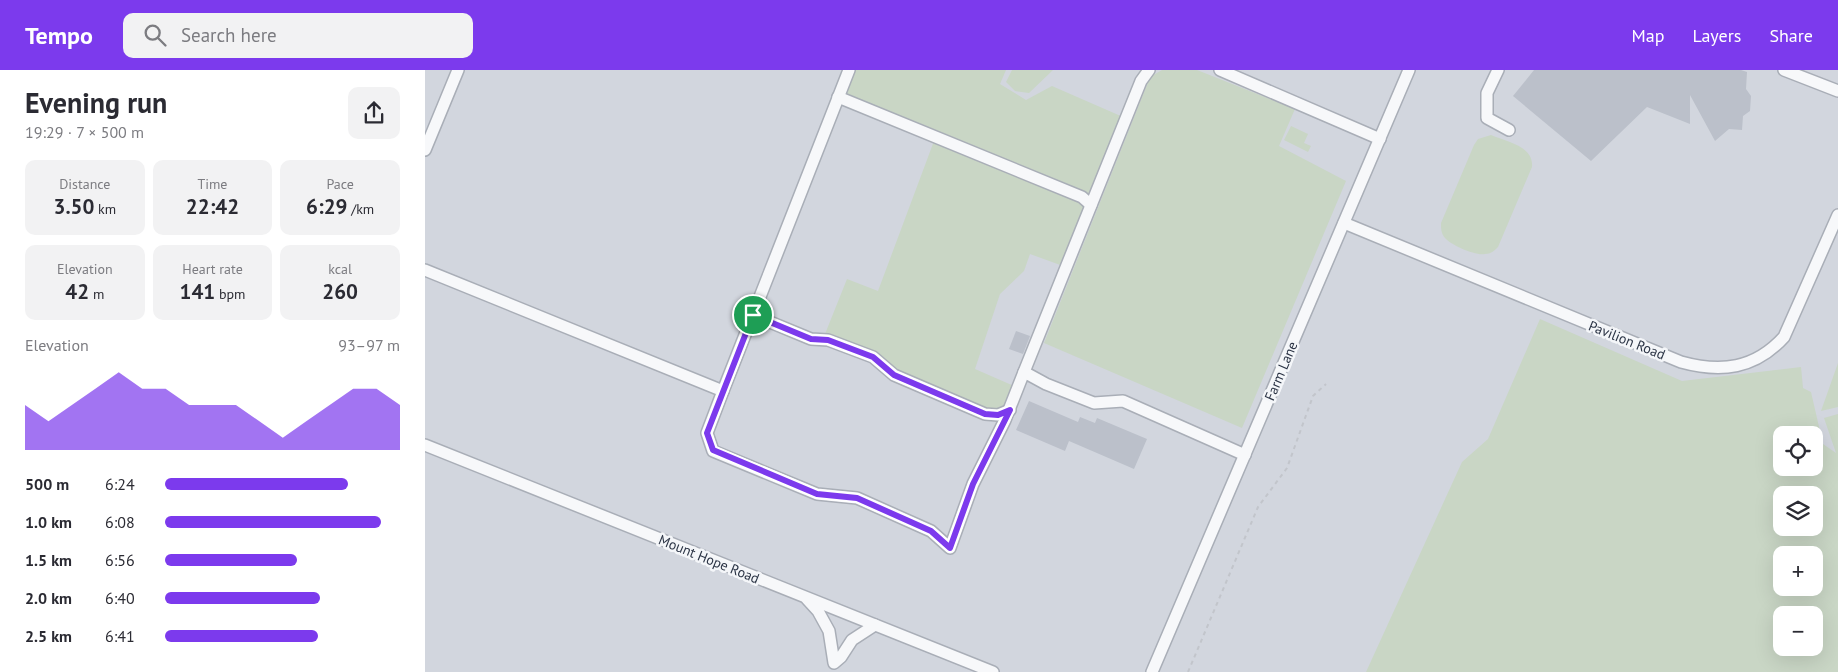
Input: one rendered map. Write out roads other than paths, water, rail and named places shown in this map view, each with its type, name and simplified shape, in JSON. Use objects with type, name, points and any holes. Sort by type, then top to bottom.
[{"type":"street","points":[[425,150],[458,70]]},
{"type":"street","points":[[849,70],[707,433],[713,450],[817,494],[857,498],[931,531],[950,548],[973,484],[1010,410],[1141,81],[1149,70]]},
{"type":"street","points":[[1219,70],[1248,76],[1380,138]]},
{"type":"street","name":"Farm Lane","points":[[1152,672],[1409,70]]},
{"type":"street","points":[[1498,70],[1487,93],[1487,118],[1509,130]]},
{"type":"street","points":[[1784,70],[1838,91]]},
{"type":"street","points":[[838,97],[1082,197],[1091,205]]},
{"type":"street","name":"Pavilion Road","points":[[1344,223],[1681,362],[1720,369],[1758,358],[1773,350],[1784,337],[1838,215]]},
{"type":"street","points":[[425,270],[723,390]]},
{"type":"street","points":[[753,315],[811,339],[828,340],[873,357],[894,375],[985,414],[998,415],[1010,410]]},
{"type":"street","points":[[1024,372],[1046,384],[1094,403],[1123,401],[1245,455]]},
{"type":"street","name":"Mount Hope Road","points":[[425,445],[993,672]]},
{"type":"street","points":[[804,596],[818,611],[829,631],[836,667]]},
{"type":"street","points":[[836,667],[853,640],[875,625]]}]
